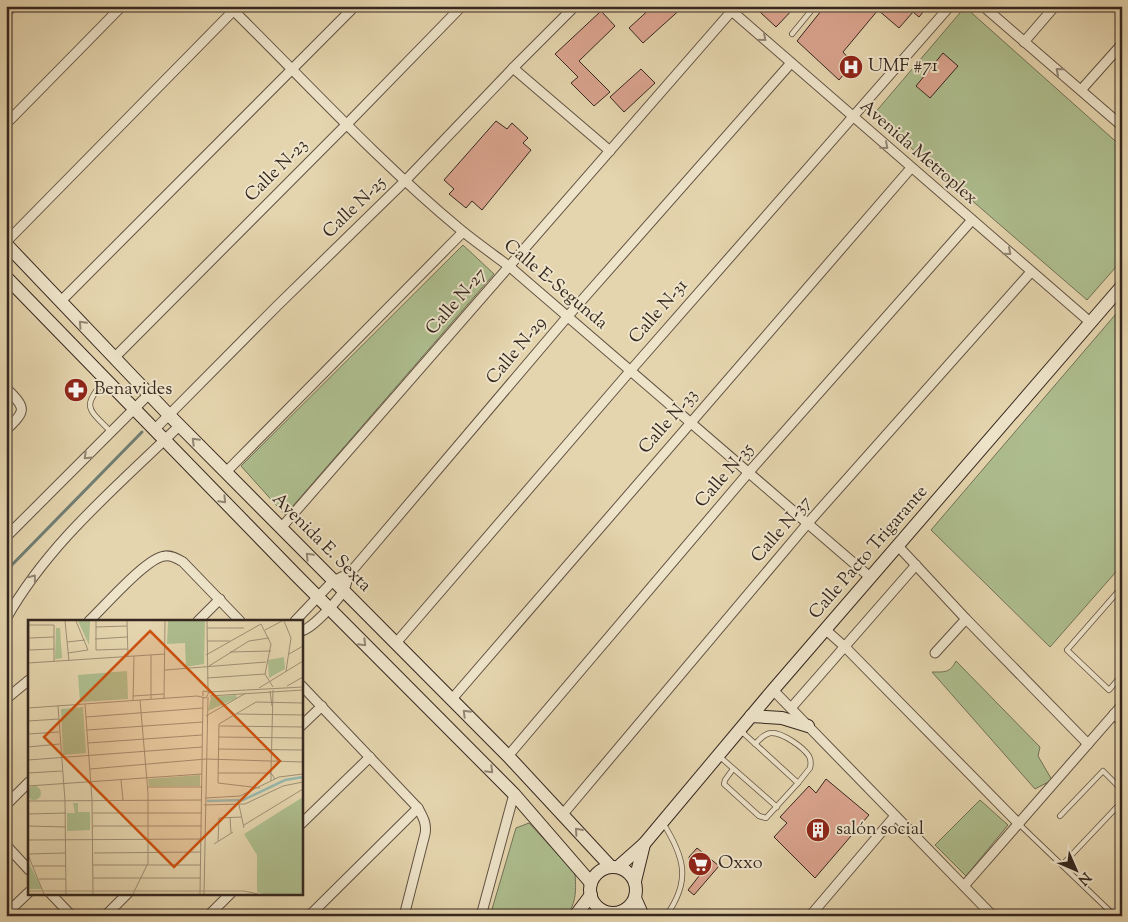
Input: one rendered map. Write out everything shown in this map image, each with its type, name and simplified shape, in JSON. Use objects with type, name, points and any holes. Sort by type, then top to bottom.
[{"type":"street","points":[[6,13],[13,6]]},
{"type":"street","points":[[6,124],[122,6]]},
{"type":"street","points":[[61,301],[355,6]]},
{"type":"street","name":"Calle N-23","points":[[114,358],[462,6]]},
{"type":"street","name":"Calle N-25","points":[[154,430],[276,306],[406,181],[513,68],[575,6]]},
{"type":"street","name":"Calle N-31","points":[[396,644],[630,370],[950,6]]},
{"type":"street","points":[[983,6],[1122,126]]},
{"type":"street","points":[[1024,42],[1055,6]]},
{"type":"street","points":[[6,243],[234,8]]},
{"type":"street","name":"Calle E-Segunda","points":[[234,8],[347,124],[406,181],[463,232],[510,267],[568,316],[871,578]]},
{"type":"street","name":"Avenida Metroplex","points":[[731,8],[852,117],[1090,322]]},
{"type":"street","name":"Calle N-27","points":[[281,528],[610,152],[731,8]]},
{"type":"street","points":[[1081,90],[1122,44]]},
{"type":"street","name":"Calle N-29","points":[[302,631],[306,630],[329,608],[343,591],[350,573],[568,316],[791,63]]},
{"type":"street","points":[[513,68],[610,152]]},
{"type":"street","name":"Calle N-33","points":[[452,699],[911,168]]},
{"type":"street","name":"Calle N-35","points":[[508,756],[749,472],[972,220]]},
{"type":"street","points":[[226,472],[463,232]]},
{"type":"street","name":"Avenida E. Sexta","points":[[6,243],[180,426],[452,699],[614,867]]},
{"type":"street","name":"Calle N-37","points":[[563,814],[808,523],[1031,272]]},
{"type":"street","points":[[6,277],[317,596],[514,794],[591,889],[594,903],[601,909],[614,914],[626,909],[635,898]]},
{"type":"street","name":"Calle Pacto Trigarante","points":[[614,867],[644,844],[773,690],[1122,286]]},
{"type":"street","points":[[6,388],[21,403],[21,415],[6,430]]},
{"type":"street","points":[[6,537],[149,394]]},
{"type":"street","points":[[6,619],[20,595],[61,543],[92,510],[180,426]]},
{"type":"street","points":[[898,546],[1088,744]]},
{"type":"street","points":[[91,620],[144,567],[156,559],[165,556],[173,557],[183,562],[239,620]]},
{"type":"street","points":[[791,708],[916,566]]},
{"type":"street","name":"Calle N-29","points":[[296,620],[333,581],[350,573]]},
{"type":"street","points":[[199,620],[220,599]]},
{"type":"street","points":[[935,653],[966,619]]},
{"type":"street","points":[[826,630],[1019,824]]},
{"type":"street","points":[[6,699],[28,681]]},
{"type":"street","points":[[302,686],[370,756],[424,817],[426,829],[404,916]]},
{"type":"street","points":[[773,690],[993,916]]},
{"type":"street","points":[[964,886],[1122,705]]},
{"type":"street","points":[[302,725],[322,706]]},
{"type":"street","points":[[1114,714],[1122,722]]},
{"type":"street","points":[[751,716],[782,718],[808,726]]},
{"type":"street","points":[[302,823],[370,756]]},
{"type":"street","points":[[6,805],[28,783]]},
{"type":"street","points":[[481,916],[514,794]]},
{"type":"street","points":[[309,916],[418,808]]},
{"type":"street","points":[[810,916],[895,816]]},
{"type":"street","name":"Calle Pacto Trigarante","points":[[635,881],[644,844]]},
{"type":"street","points":[[6,845],[28,869]]},
{"type":"street","points":[[575,916],[591,889],[596,875],[602,870],[614,867],[625,870],[635,881],[635,898],[643,916]]},
{"type":"street","points":[[6,914],[28,893]]},
{"type":"street","points":[[51,894],[72,916]]},
{"type":"street","points":[[105,916],[127,894]]},
{"type":"street","points":[[208,916],[230,894]]},
{"type":"lane","points":[[792,34],[815,6]]},
{"type":"lane","points":[[106,379],[93,394],[89,407],[111,432]]},
{"type":"lane","points":[[1122,586],[1066,650],[1109,690],[1122,675]]},
{"type":"lane","points":[[740,730],[798,783]]},
{"type":"lane","points":[[733,769],[724,784],[759,816],[766,818],[810,768],[811,761],[809,756],[782,735],[766,734],[755,744]]},
{"type":"lane","points":[[718,756],[777,807]]},
{"type":"lane","points":[[1060,816],[1103,771],[1122,790]]},
{"type":"lane","points":[[1062,864],[1122,802]]},
{"type":"lane","points":[[1115,809],[1122,816]]},
{"type":"lane","points":[[663,822],[678,848],[682,881],[680,892],[666,916]]},
{"type":"lane","points":[[1019,824],[1115,916]]},
{"type":"green space","points":[[965,7],[1122,147],[1122,260],[1087,300],[873,115]]},
{"type":"green space","points":[[463,245],[494,274],[285,515],[241,466]]},
{"type":"green space","points":[[1121,308],[1122,565],[1050,647],[931,530]]},
{"type":"green space","points":[[956,661],[1040,747],[1038,756],[1052,780],[1035,789],[932,672],[947,671],[952,668]]},
{"type":"green space","points":[[980,800],[1008,825],[966,876],[935,845]]},
{"type":"green space","points":[[529,823],[575,873],[574,901],[570,911],[566,916],[490,916],[516,828]]},
{"type":"building","points":[[653,6],[684,6],[643,43],[629,28]]},
{"type":"building","points":[[765,6],[796,6],[776,27],[760,12]]},
{"type":"building","points":[[825,6],[928,6],[919,17],[913,12],[899,28],[878,10],[843,52],[853,63],[839,80],[797,41]]},
{"type":"building","points":[[601,11],[615,26],[579,61],[610,92],[594,106],[571,83],[578,77],[555,54]]},
{"type":"building","points":[[943,53],[958,66],[930,98],[916,86]]},
{"type":"building","points":[[641,69],[655,83],[624,112],[610,97]]},
{"type":"building","points":[[496,121],[507,129],[512,123],[528,138],[523,143],[531,150],[482,210],[472,201],[466,208],[449,194],[454,189],[444,180]]},
{"type":"building","name":"salón social","points":[[826,779],[869,815],[815,878],[774,837],[787,823],[780,817],[809,786],[816,793]]},
{"type":"building","points":[[697,848],[719,866],[694,895],[688,890],[699,876],[691,870],[689,857]]},
{"type":"waterway","points":[[6,571],[142,432]]},
{"type":"place","name":"UMF #71","points":[[851,67]]},
{"type":"place","name":"Benavides","points":[[76,390]]},
{"type":"place","name":"salón social","points":[[818,830]]},
{"type":"place","name":"Oxxo","points":[[700,864]]}]
